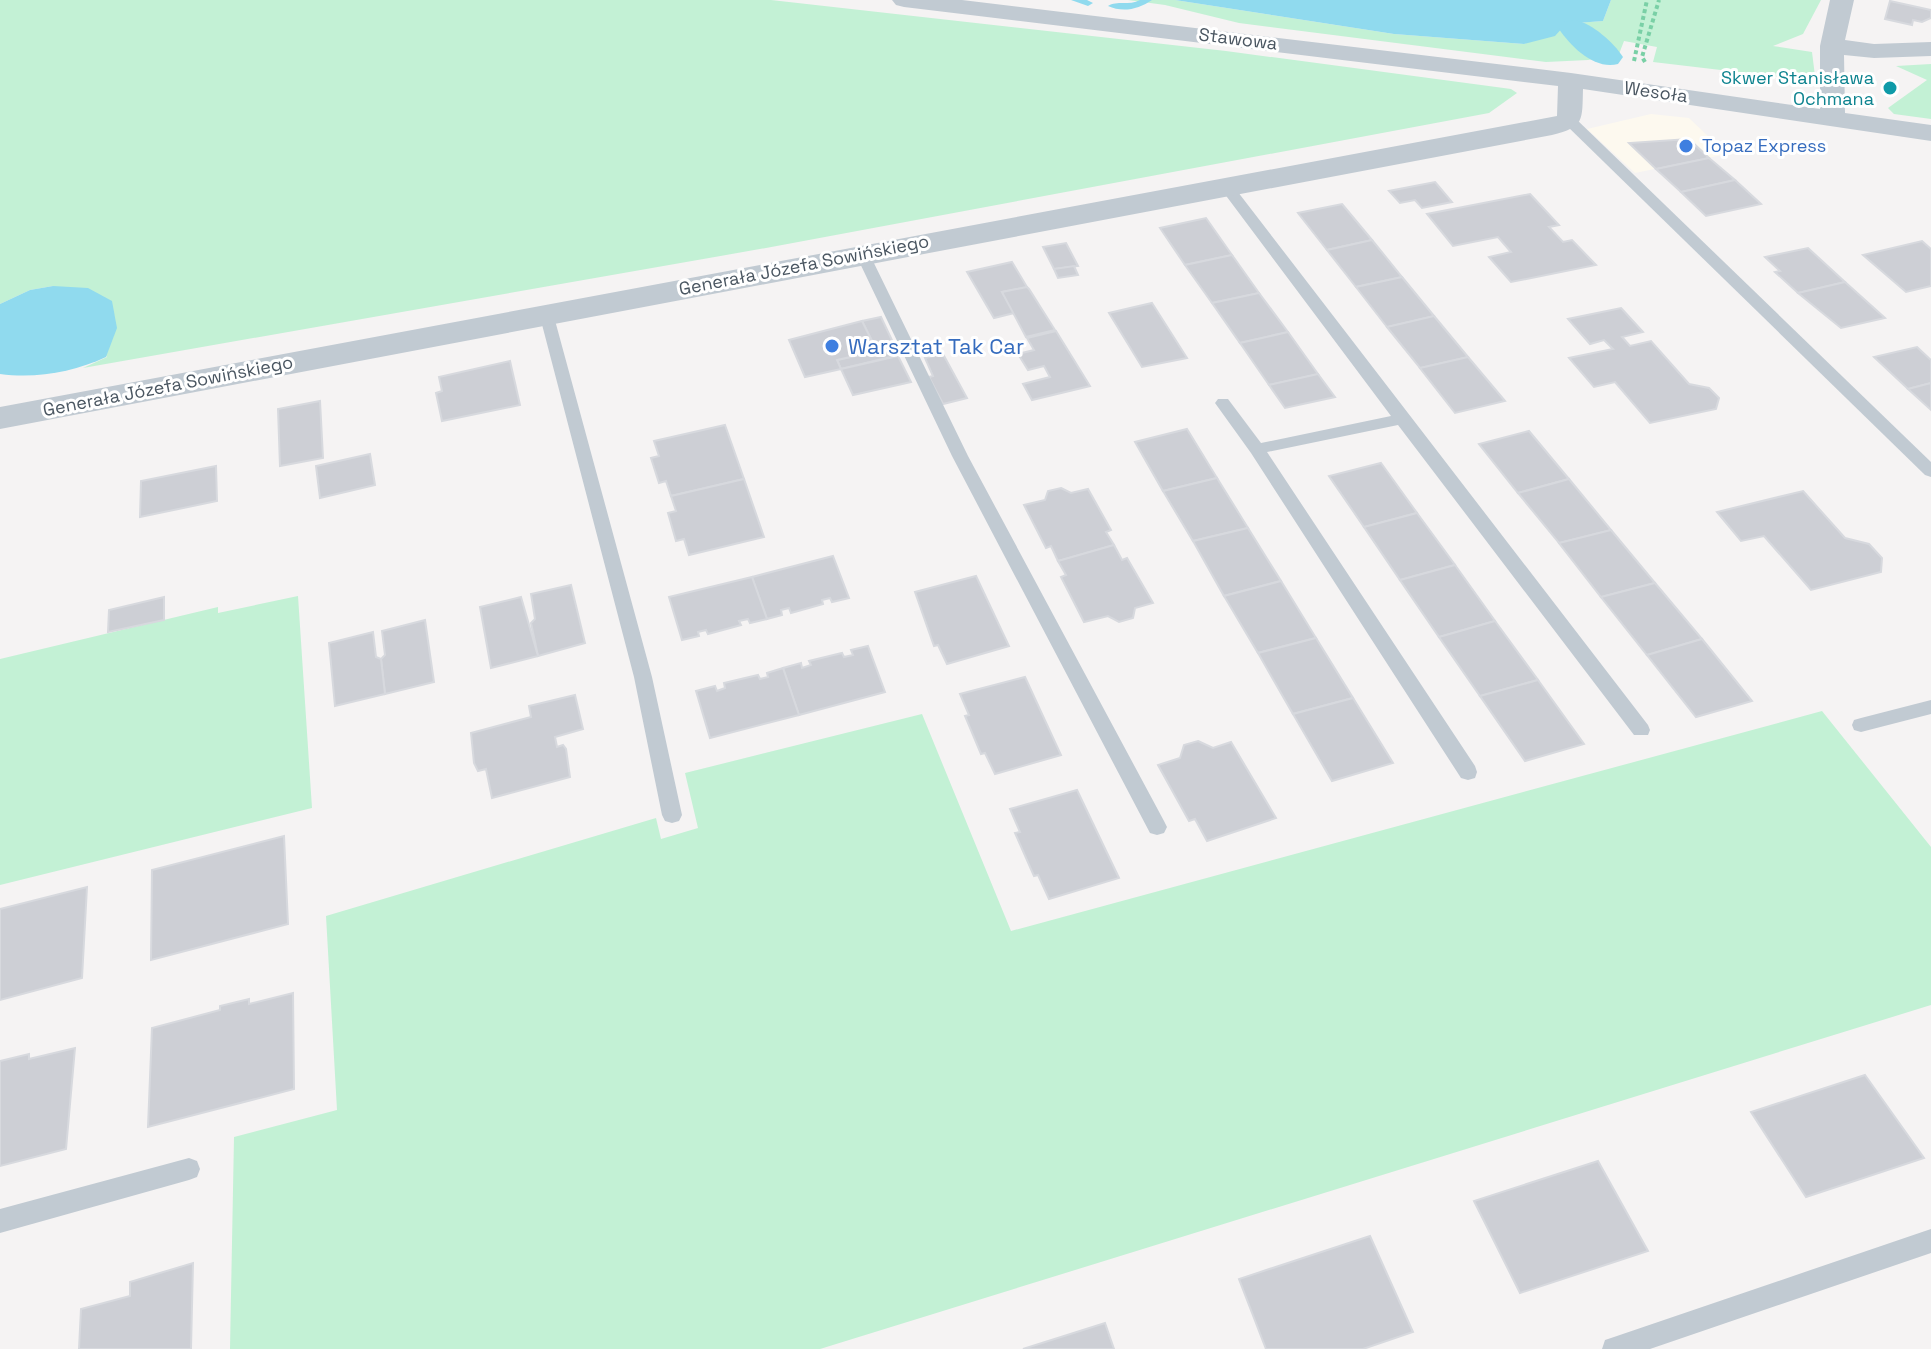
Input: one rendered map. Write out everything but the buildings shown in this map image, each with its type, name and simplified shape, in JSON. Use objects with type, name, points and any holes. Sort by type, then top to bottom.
[{"type":"street","name":"Stawowa","points":[[904,0],[1571,80]]},
{"type":"street","points":[[1833,117],[1829,74],[1842,0]]},
{"type":"street","points":[[1832,46],[1874,51],[1931,49]]},
{"type":"street","name":"Wesoła","points":[[1571,80],[1931,133]]},
{"type":"street","points":[[1569,120],[1571,80]]},
{"type":"street","name":"Generała Józefa Sowińskiego","points":[[0,418],[546,313],[1552,127],[1569,120]]},
{"type":"lane","points":[[1569,120],[1931,471]]},
{"type":"lane","points":[[1226,186],[1641,730]]},
{"type":"lane","points":[[863,255],[960,456],[1157,827]]},
{"type":"lane","points":[[546,313],[643,677],[672,815]]},
{"type":"lane","points":[[1223,403],[1257,449],[1468,772]]},
{"type":"lane","points":[[1257,449],[1402,419]]},
{"type":"lane","points":[[1861,725],[1931,707]]},
{"type":"lane","points":[[0,1221],[189,1169]]},
{"type":"lane","points":[[1614,1349],[1931,1241]]},
{"type":"path","points":[[1633,57],[1647,0]]},
{"type":"path","points":[[1653,65],[1642,57],[1659,0]]},
{"type":"shaded area","points":[[1651,114],[1689,118],[1727,154],[1635,173],[1587,129]]},
{"type":"green space","points":[[0,0],[771,0],[1226,51],[1511,89],[1517,93],[1489,113],[766,248],[83,368],[107,357],[53,286],[30,290],[0,304]]},
{"type":"green space","points":[[1128,0],[1175,0],[1394,34],[1524,44],[1565,26],[1571,30],[1579,27],[1576,23],[1603,21],[1611,0],[1821,0],[1803,34],[1773,46],[1812,52],[1815,76],[1797,79],[1653,62],[1657,47],[1624,41],[1619,54],[1588,60],[1546,62],[1239,23],[1165,5]]},
{"type":"green space","points":[[1931,64],[1931,119],[1894,114],[1888,108],[1927,80],[1896,66]]},
{"type":"green space","points":[[298,596],[312,808],[0,885],[0,659],[218,607],[218,613]]},
{"type":"green space","points":[[1822,711],[1931,847],[1931,1005],[820,1349],[230,1349],[234,1137],[337,1110],[326,916],[656,818],[661,839],[698,828],[685,773],[922,714],[1011,931]]},
{"type":"water","points":[[1175,0],[1611,0],[1603,21],[1577,23],[1580,27],[1570,30],[1564,26],[1555,36],[1524,44],[1394,34]]},
{"type":"water","points":[[53,286],[88,288],[112,301],[117,328],[106,357],[54,373],[27,376],[0,374],[0,304],[30,290]]},
{"type":"waterway","points":[[1076,0],[1088,3]]},
{"type":"waterway","points":[[1113,6],[1133,7],[1147,0]]},
{"type":"waterway","points":[[1575,29],[1607,57]]},
{"type":"place","name":"Skwer Stanisława Ochmana","points":[[1890,88]]},
{"type":"place","name":"Topaz Express","points":[[1686,146]]},
{"type":"place","name":"Warsztat Tak Car","points":[[832,346]]}]
